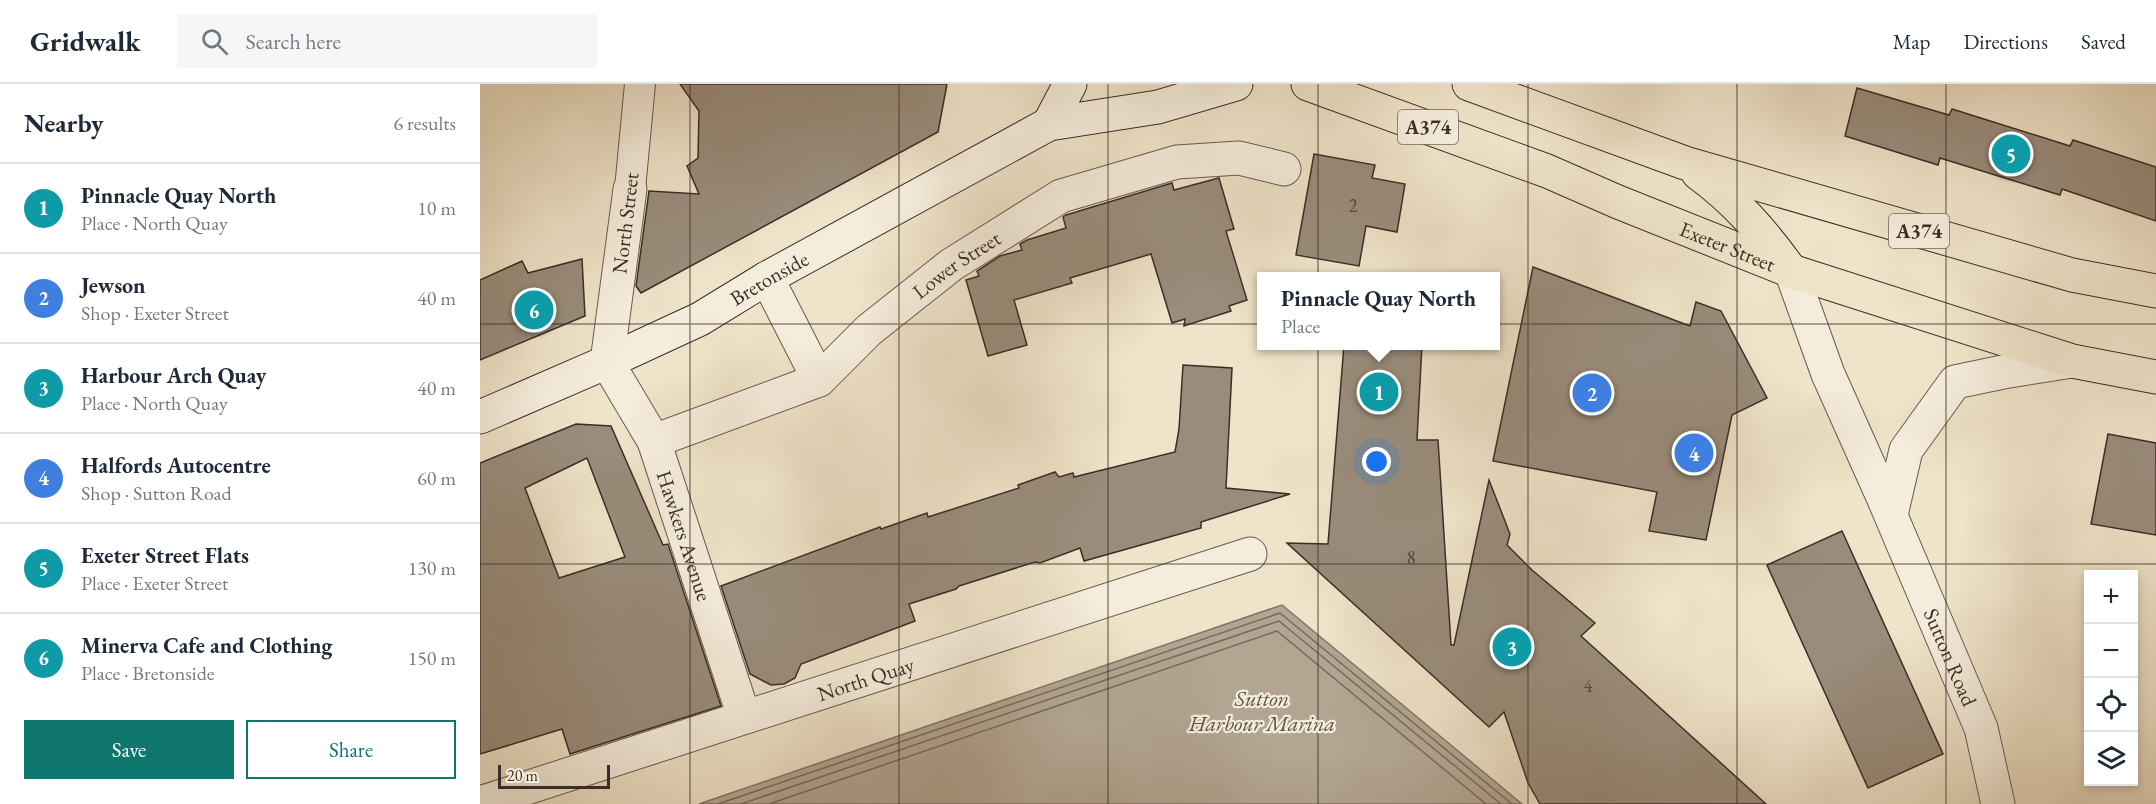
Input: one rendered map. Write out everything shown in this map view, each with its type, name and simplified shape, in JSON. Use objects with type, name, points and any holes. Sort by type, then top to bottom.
[{"type":"main road","name":"Exeter Street","points":[[1308,84],[1547,171],[1791,271],[2072,361],[2156,377]]},
{"type":"main road","name":"A374","points":[[1469,84],[1684,163],[2072,275],[2156,291]]},
{"type":"main road","points":[[1684,163],[1725,193],[1762,232],[1791,271]]},
{"type":"street","name":"North Street","points":[[607,362],[630,189],[640,84]]},
{"type":"street","points":[[1049,124],[1070,84]]},
{"type":"street","name":"Bretonside","points":[[480,417],[607,362],[700,318],[767,278],[1049,124],[1158,107],[1236,84]]},
{"type":"street","name":"Lower Street","points":[[654,441],[819,380],[869,330],[951,265],[1061,195],[1177,162],[1239,158],[1284,169]]},
{"type":"street","name":"Sutton Road","points":[[1791,271],[1828,374],[1981,728],[1998,804]]},
{"type":"street","points":[[767,278],[819,380]]},
{"type":"street","points":[[1891,516],[1906,450],[1955,382],[2072,361]]},
{"type":"street","name":"Hawkers Avenue","points":[[607,362],[654,441],[744,717]]},
{"type":"street","name":"North Quay","points":[[480,803],[1250,554]]},
{"type":"water","name":"Sutton Harbour Marina","points":[[1282,605],[1522,804],[699,804]]},
{"type":"building","points":[[680,84],[947,84],[938,132],[641,293],[636,286],[649,191],[699,194],[687,166],[698,158],[699,111]]},
{"type":"building","points":[[1857,88],[1949,115],[1952,109],[2070,146],[2073,140],[2156,167],[2156,221],[2062,189],[2060,195],[1940,158],[1938,165],[1845,136]]},
{"type":"building","points":[[1314,154],[1375,165],[1372,178],[1405,184],[1397,232],[1366,226],[1359,266],[1296,255]]},
{"type":"building","points":[[1219,178],[1234,229],[1226,231],[1247,300],[1229,306],[1231,311],[1184,326],[1185,319],[1172,323],[1151,254],[1070,278],[1072,283],[1014,300],[1027,345],[988,356],[966,280],[979,276],[977,271],[1000,256],[1022,250],[1020,244],[1027,240],[1066,228],[1063,217],[1066,215],[1172,183],[1174,190]]},
{"type":"building","points":[[582,259],[585,316],[480,360],[480,280],[522,261],[528,273]]},
{"type":"building","points":[[1533,267],[1690,326],[1696,302],[1721,311],[1767,398],[1732,415],[1706,540],[1649,531],[1657,492],[1493,461]]},
{"type":"building","points":[[1344,350],[1422,350],[1417,440],[1438,440],[1451,645],[1454,645],[1489,480],[1510,534],[1507,545],[1532,570],[1595,623],[1581,636],[1766,804],[1540,804],[1528,783],[1504,712],[1489,727],[1287,543],[1328,544]]},
{"type":"building","points":[[1183,365],[1232,368],[1226,488],[1290,494],[1201,522],[1201,528],[1084,561],[1080,548],[1040,563],[1035,562],[909,604],[915,621],[801,664],[795,678],[784,684],[771,685],[750,674],[721,586],[880,527],[881,529],[927,513],[928,517],[1019,488],[1018,485],[1055,472],[1059,477],[1073,473],[1074,477],[1175,452],[1179,429]]},
{"type":"building","points":[[576,424],[611,426],[663,545],[668,544],[721,706],[570,754],[562,729],[480,754],[480,463]],"holes":[[[587,458],[625,557],[559,578],[525,488]]]},
{"type":"building","points":[[2108,434],[2156,443],[2156,535],[2091,524]]},
{"type":"building","points":[[1842,531],[1943,754],[1868,788],[1767,565]]},
{"type":"place","name":"Exeter Street Flats","points":[[2011,154]]},
{"type":"place","name":"Minerva Cafe and Clothing","points":[[534,310]]},
{"type":"place","name":"Pinnacle Quay North","points":[[1379,392]]},
{"type":"place","name":"Jewson","points":[[1592,393]]},
{"type":"place","name":"Halfords Autocentre","points":[[1694,453]]},
{"type":"place","name":"Harbour Arch Quay","points":[[1512,647]]}]
